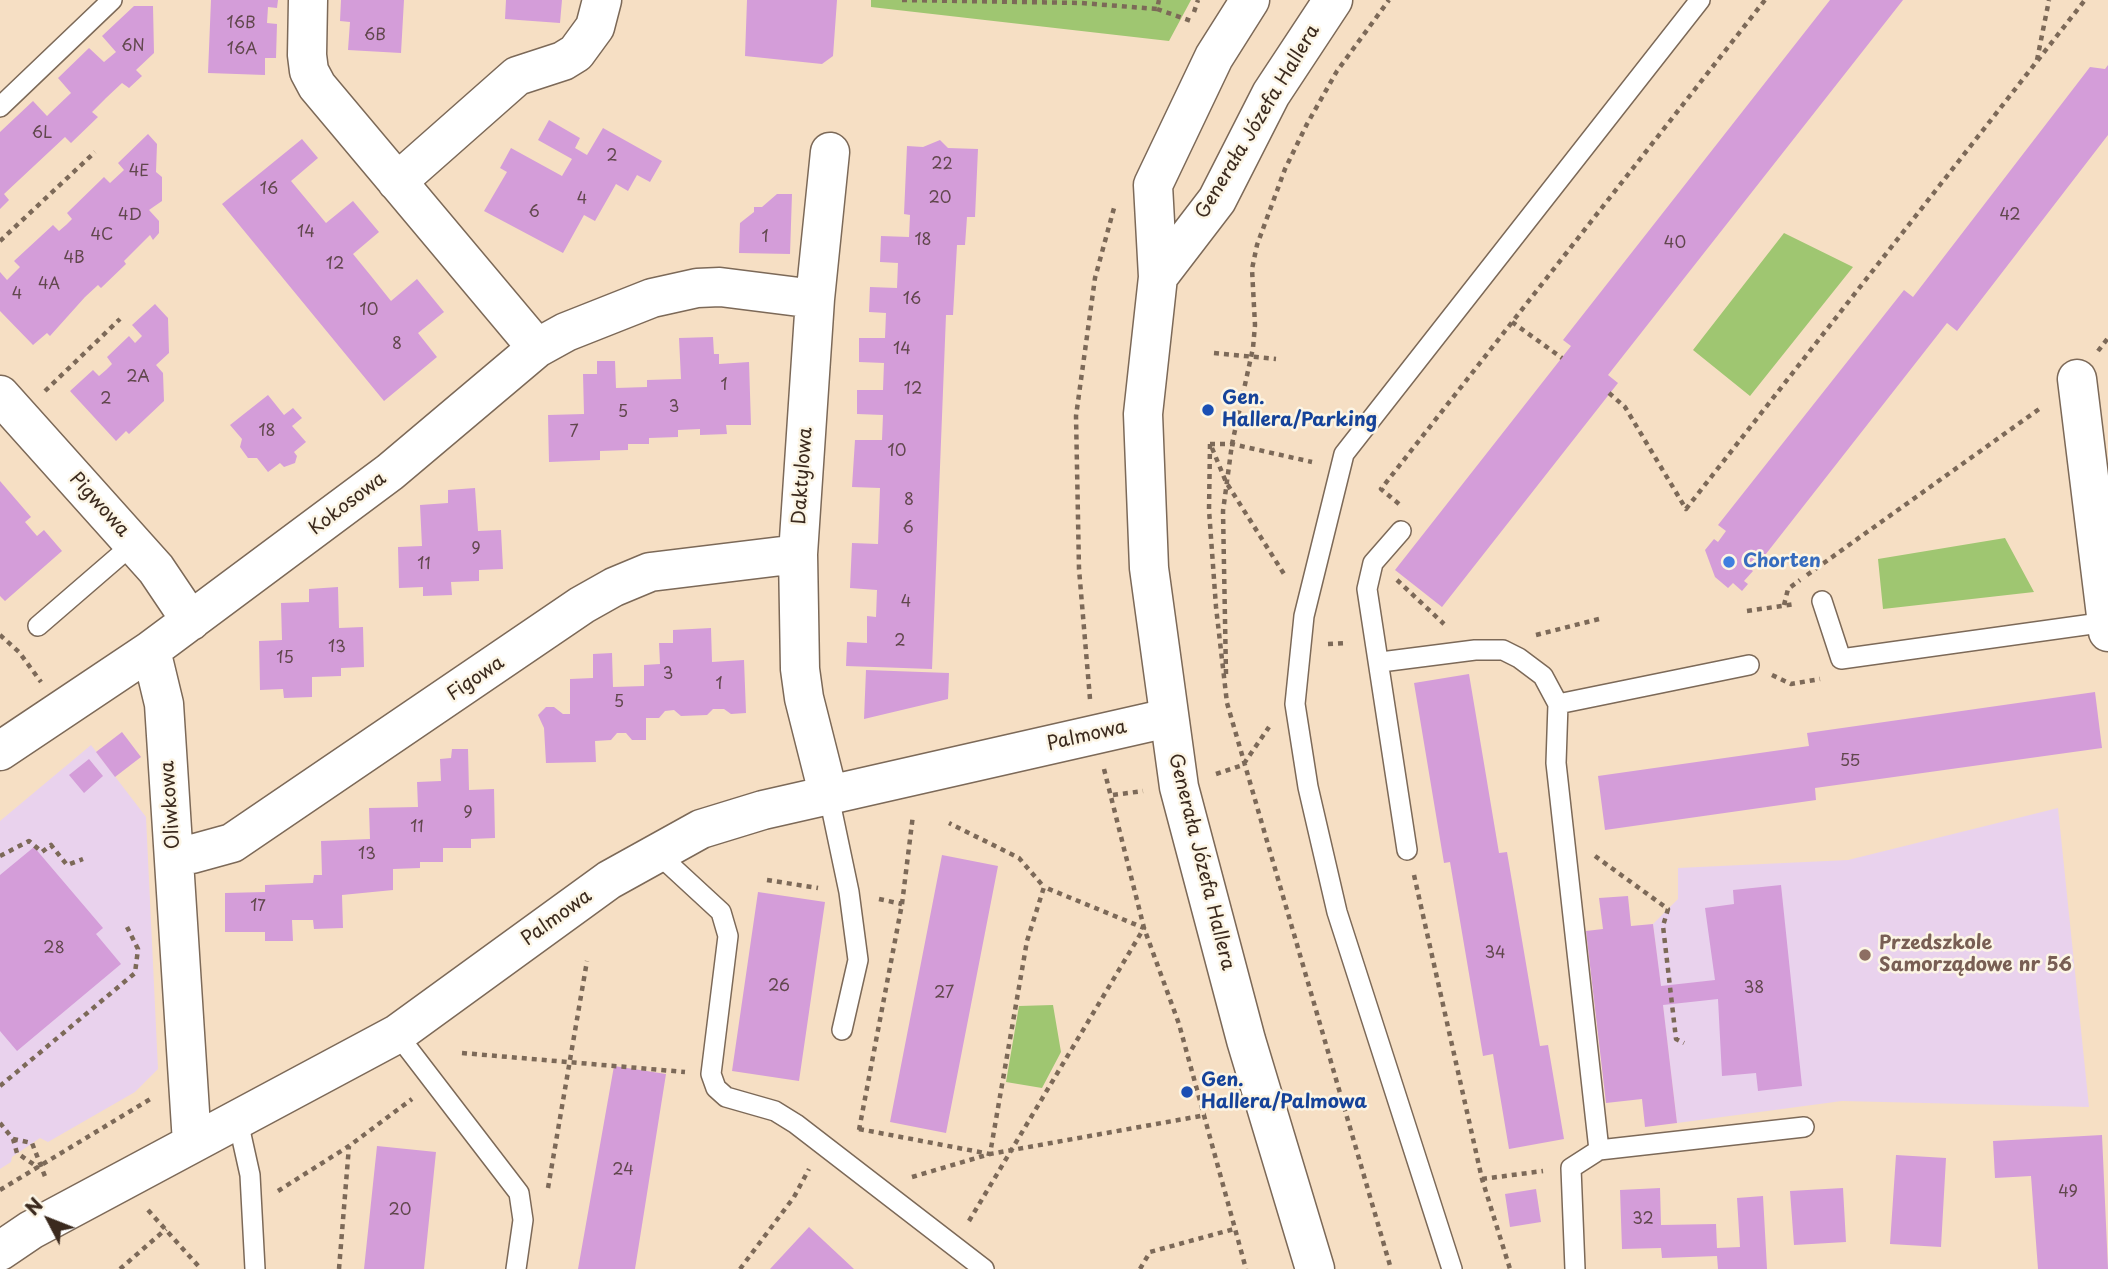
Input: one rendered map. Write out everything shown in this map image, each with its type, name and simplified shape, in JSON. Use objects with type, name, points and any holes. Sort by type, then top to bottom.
[{"type":"street","points":[[308,0],[309,71],[324,96],[537,348]]},
{"type":"street","points":[[397,182],[517,76],[563,61],[576,53],[595,27],[602,0]]},
{"type":"street","name":"Generała Józefa Hallera","points":[[1250,0],[1214,57],[1153,185],[1158,277],[1143,414],[1149,568],[1179,787],[1246,1040],[1315,1269]]},
{"type":"street","name":"Generała Józefa Hallera","points":[[1158,277],[1217,200],[1271,94],[1333,0]]},
{"type":"street","name":"Daktylowa","points":[[829,797],[804,698],[800,669],[798,554],[815,299],[830,152]]},
{"type":"street","name":"Kokosowa","points":[[151,650],[390,472],[537,348],[598,318],[679,291],[720,286],[815,299]]},
{"type":"street","points":[[2078,387],[2106,582],[2108,627]]},
{"type":"street","name":"Pigwowa","points":[[9,405],[156,569],[191,621]]},
{"type":"street","name":"Figowa","points":[[174,852],[192,854],[232,843],[582,605],[614,587],[650,572],[798,554]]},
{"type":"street","points":[[0,751],[151,650]]},
{"type":"street","name":"Oliwkowa","points":[[151,650],[164,704],[192,1143]]},
{"type":"street","name":"Palmowa","points":[[0,1251],[31,1230],[397,1034],[609,880],[701,829],[762,810],[829,797],[1168,718]]},
{"type":"lane","points":[[0,107],[112,0]]},
{"type":"lane","points":[[1452,1269],[1337,912],[1300,747],[1295,704],[1300,643],[1344,454],[1700,0]]},
{"type":"lane","points":[[1402,531],[1376,560],[1368,575],[1367,589],[1381,662],[1410,859]]},
{"type":"lane","points":[[38,626],[133,544]]},
{"type":"lane","points":[[1822,601],[1841,659],[2108,627]]},
{"type":"lane","points":[[1381,662],[1471,650],[1498,650],[1534,668],[1551,687],[1558,704],[1556,763],[1599,1150]]},
{"type":"lane","points":[[1558,704],[1749,665]]},
{"type":"lane","points":[[829,797],[849,892],[858,960],[842,1030]]},
{"type":"lane","points":[[657,853],[721,912],[728,936],[710,1074],[716,1088],[726,1097],[775,1111],[984,1269]]},
{"type":"lane","points":[[397,1034],[513,1182],[522,1207],[522,1235],[516,1269]]},
{"type":"lane","points":[[238,1121],[247,1149],[253,1207],[255,1269]]},
{"type":"lane","points":[[1575,1269],[1571,1168],[1599,1150],[1804,1127]]},
{"type":"path","points":[[902,0],[1081,3],[1157,9],[1191,21]]},
{"type":"path","points":[[1157,9],[1159,0]]},
{"type":"path","points":[[1188,32],[1198,0]]},
{"type":"path","points":[[1227,703],[1223,511],[1232,444],[1255,325],[1252,269],[1257,245],[1281,180],[1307,124],[1337,71],[1389,0]]},
{"type":"path","points":[[1381,489],[1765,0]]},
{"type":"path","points":[[2037,61],[2049,0]]},
{"type":"path","points":[[1609,393],[1630,416],[1686,509],[2085,0]]},
{"type":"path","points":[[0,242],[95,152]]},
{"type":"path","points":[[1116,203],[1095,278],[1076,416],[1079,569],[1093,734],[1113,795],[1144,928],[1180,1024],[1246,1269]]},
{"type":"path","points":[[9,405],[120,319]]},
{"type":"path","points":[[1512,322],[1562,358]]},
{"type":"path","points":[[1213,353],[1276,359]]},
{"type":"path","points":[[1747,611],[1784,605],[1788,589],[2043,406],[2078,387]]},
{"type":"path","points":[[1210,444],[1232,444],[1340,470],[1381,489],[1402,507],[1402,531]]},
{"type":"path","points":[[1210,444],[1226,482],[1288,579]]},
{"type":"path","points":[[1210,444],[1211,537],[1227,703],[1391,1269]]},
{"type":"path","points":[[1376,560],[1471,650]]},
{"type":"path","points":[[1498,650],[1516,639],[1603,618]]},
{"type":"path","points":[[0,635],[19,652],[45,688]]},
{"type":"path","points":[[1791,684],[1832,677]]},
{"type":"path","points":[[1113,795],[1179,787],[1243,765],[1271,724]]},
{"type":"path","points":[[949,824],[1019,858],[1044,887],[1144,928]]},
{"type":"path","points":[[910,832],[902,904],[859,1129],[990,1154]]},
{"type":"path","points":[[1563,832],[1668,909],[1663,926],[1676,1039],[1684,1043]]},
{"type":"path","points":[[0,856],[30,841],[42,852],[51,845],[67,865],[83,859]]},
{"type":"path","points":[[1410,859],[1482,1179],[1510,1269]]},
{"type":"path","points":[[990,1154],[1027,941],[1044,887]]},
{"type":"path","points":[[0,1086],[135,973],[138,949],[127,927]]},
{"type":"path","points":[[977,1208],[1144,928]]},
{"type":"path","points":[[522,1235],[545,1204],[587,961]]},
{"type":"path","points":[[462,1053],[710,1074]]},
{"type":"path","points":[[253,1207],[349,1146],[430,1086],[430,1076]]},
{"type":"path","points":[[0,1190],[40,1169],[155,1096]]},
{"type":"path","points":[[877,1187],[990,1154],[1206,1115]]},
{"type":"path","points":[[0,1123],[13,1139],[16,1153],[40,1169]]},
{"type":"path","points":[[13,1139],[33,1143],[40,1169],[51,1189]]},
{"type":"path","points":[[740,1269],[794,1197],[822,1144]]},
{"type":"path","points":[[339,1269],[349,1146]]},
{"type":"path","points":[[1482,1179],[1527,1171]]},
{"type":"path","points":[[142,1203],[201,1269]]},
{"type":"path","points":[[1140,1269],[1150,1252],[1234,1228]]},
{"type":"path","points":[[120,1269],[166,1229]]},
{"type":"shaded area","points":[[91,745],[146,817],[158,1069],[135,1092],[48,1142],[40,1138],[12,1157],[11,1162],[0,1169],[0,821]]},
{"type":"shaded area","name":"Przedszkole Samorządowe nr 56","points":[[2058,808],[2089,1107],[1842,1101],[1677,1123],[1653,924],[1678,899],[1678,868],[1848,860]]},
{"type":"green space","points":[[871,0],[1191,0],[1169,41],[871,7]]},
{"type":"green space","points":[[1784,233],[1853,267],[1750,396],[1693,350]]},
{"type":"green space","points":[[2005,538],[2034,592],[1883,609],[1878,559]]},
{"type":"green space","points":[[1053,1005],[1061,1052],[1042,1088],[1006,1082],[1019,1006]]},
{"type":"building","points":[[211,0],[278,0],[277,8],[268,7],[267,23],[277,24],[276,58],[265,58],[265,75],[208,73]]},
{"type":"building","points":[[341,0],[404,0],[401,53],[348,50],[350,22],[340,21]]},
{"type":"building","points":[[506,0],[562,0],[560,23],[505,19]]},
{"type":"building","points":[[747,0],[837,0],[833,56],[822,64],[745,56]]},
{"type":"building","points":[[1830,0],[1903,0],[1608,375],[1618,383],[1442,607],[1395,570],[1571,346],[1563,340]]},
{"type":"building","points":[[134,6],[153,6],[154,53],[136,70],[142,76],[129,88],[122,83],[92,112],[98,117],[71,143],[65,137],[4,194],[9,200],[0,209],[0,132],[33,101],[47,116],[71,93],[58,78],[89,48],[104,62],[116,52],[102,36]]},
{"type":"building","points":[[2108,65],[2108,135],[1957,331],[1947,323],[1762,559],[1758,555],[1748,567],[1753,571],[1744,581],[1748,584],[1742,591],[1733,583],[1728,588],[1715,577],[1705,550],[1714,539],[1718,542],[1726,531],[1718,525],[1904,290],[1913,297],[2090,67],[2105,69]]},
{"type":"building","points":[[549,120],[580,138],[575,148],[587,155],[603,128],[662,161],[650,182],[637,175],[628,191],[616,184],[595,221],[584,215],[563,253],[484,211],[507,172],[500,168],[511,148],[562,176],[572,159],[538,140]]},
{"type":"building","points":[[148,134],[157,144],[156,172],[162,177],[162,201],[149,210],[159,221],[159,233],[153,240],[150,235],[124,261],[126,264],[101,288],[98,285],[85,297],[50,336],[47,333],[33,345],[0,311],[0,272],[7,280],[20,267],[14,261],[53,225],[59,231],[66,225],[72,219],[67,213],[104,177],[110,183],[124,170],[118,163]]},
{"type":"building","points":[[302,139],[318,158],[291,181],[326,223],[353,201],[379,232],[353,254],[391,301],[417,279],[444,312],[418,333],[437,357],[384,401],[222,204]]},
{"type":"building","points":[[940,140],[948,148],[978,149],[975,217],[967,217],[965,245],[957,245],[953,315],[946,315],[932,669],[846,666],[847,642],[867,643],[867,616],[876,617],[877,590],[850,588],[852,543],[878,544],[880,488],[852,487],[855,440],[882,440],[883,415],[857,414],[857,390],[883,390],[884,363],[859,362],[859,338],[885,338],[886,313],[869,312],[870,287],[897,288],[898,263],[880,262],[881,236],[909,237],[910,215],[904,214],[907,146],[923,147]]},
{"type":"building","points":[[777,194],[792,194],[790,254],[739,253],[740,223],[754,212],[754,207],[762,207]]},
{"type":"building","points":[[155,304],[168,318],[169,353],[156,365],[163,373],[164,401],[129,434],[126,431],[116,441],[70,391],[93,370],[99,376],[106,370],[112,364],[107,357],[129,336],[135,343],[142,336],[132,325]]},
{"type":"building","points":[[713,337],[714,354],[719,354],[719,364],[749,362],[751,425],[726,425],[727,434],[700,435],[700,429],[678,430],[678,437],[649,438],[649,444],[628,444],[628,450],[600,451],[600,460],[549,462],[548,415],[584,414],[583,374],[597,374],[597,361],[615,361],[616,388],[647,387],[647,380],[681,379],[679,338]]},
{"type":"building","points":[[268,395],[284,415],[293,408],[302,418],[292,426],[306,442],[294,452],[297,456],[295,463],[284,467],[280,463],[268,472],[257,458],[248,458],[240,447],[242,439],[230,425]]},
{"type":"building","points":[[0,481],[31,517],[25,522],[37,536],[44,530],[62,551],[5,601],[0,596]]},
{"type":"building","points":[[475,488],[478,531],[501,530],[503,569],[479,570],[479,581],[451,582],[452,595],[423,596],[423,587],[399,588],[398,547],[422,546],[420,505],[448,503],[448,490]]},
{"type":"building","points":[[338,587],[339,628],[363,627],[364,667],[341,668],[341,676],[312,677],[312,697],[284,698],[283,689],[260,690],[259,641],[282,640],[281,603],[309,602],[309,589]]},
{"type":"building","points":[[711,628],[712,662],[744,660],[746,713],[731,714],[724,709],[713,709],[707,715],[681,716],[674,710],[665,711],[659,718],[646,718],[646,740],[632,740],[626,733],[617,733],[611,740],[595,741],[596,762],[546,763],[544,728],[538,715],[546,707],[554,707],[563,714],[570,714],[570,679],[593,678],[593,654],[612,653],[613,687],[644,686],[644,665],[660,664],[659,643],[673,643],[673,630]]},
{"type":"building","points":[[866,670],[949,673],[948,699],[864,719]]},
{"type":"building","points":[[1469,674],[1499,853],[1507,852],[1540,1046],[1548,1045],[1564,1139],[1509,1149],[1493,1054],[1483,1056],[1450,862],[1444,863],[1414,683]]},
{"type":"building","points":[[2095,692],[2102,748],[1815,788],[1816,800],[1605,830],[1598,776],[1809,746],[1807,733]]},
{"type":"building","points":[[122,732],[141,757],[115,777],[96,752]]},
{"type":"building","points":[[452,749],[468,749],[469,790],[494,789],[495,838],[471,839],[471,848],[443,848],[443,862],[420,862],[420,868],[393,869],[393,890],[342,895],[343,928],[314,929],[313,920],[292,920],[293,941],[265,941],[265,932],[225,932],[225,893],[265,892],[265,885],[313,883],[314,875],[322,875],[321,841],[370,839],[369,808],[418,807],[417,782],[441,781],[440,759],[451,758]]},
{"type":"building","points":[[89,759],[103,776],[84,793],[69,775]]},
{"type":"building","points":[[34,847],[103,928],[96,934],[121,964],[17,1051],[0,1031],[0,875]]},
{"type":"building","points":[[942,855],[998,866],[946,1133],[890,1122]]},
{"type":"building","points":[[1781,885],[1802,1086],[1758,1091],[1756,1073],[1722,1076],[1718,999],[1663,1005],[1677,1123],[1645,1127],[1642,1099],[1606,1103],[1586,931],[1603,929],[1599,898],[1628,896],[1631,926],[1653,924],[1661,986],[1715,980],[1705,908],[1734,904],[1733,890]]},
{"type":"building","points":[[758,892],[825,902],[799,1081],[732,1071]]},
{"type":"building","points":[[614,1066],[666,1074],[635,1269],[578,1269]]},
{"type":"building","points":[[2102,1135],[2108,1269],[2038,1269],[2031,1176],[1995,1178],[1993,1141]]},
{"type":"building","points":[[377,1146],[436,1152],[424,1269],[364,1269]]},
{"type":"building","points":[[1896,1155],[1946,1158],[1941,1247],[1890,1244]]},
{"type":"building","points":[[1660,1188],[1661,1225],[1716,1224],[1717,1248],[1740,1247],[1737,1198],[1763,1196],[1767,1269],[1718,1269],[1717,1256],[1662,1258],[1661,1248],[1622,1249],[1620,1190]]},
{"type":"building","points":[[1843,1188],[1846,1242],[1794,1245],[1790,1191]]},
{"type":"building","points":[[1536,1189],[1541,1222],[1510,1227],[1505,1194]]},
{"type":"building","points":[[809,1227],[854,1269],[770,1269]]},
{"type":"place","name":"Gen. Hallera/Parking","points":[[1208,410]]},
{"type":"place","name":"Chorten","points":[[1729,562]]},
{"type":"place","name":"Przedszkole Samorządowe nr 56","points":[[1865,955]]},
{"type":"place","name":"Gen. Hallera/Palmowa","points":[[1187,1092]]}]
